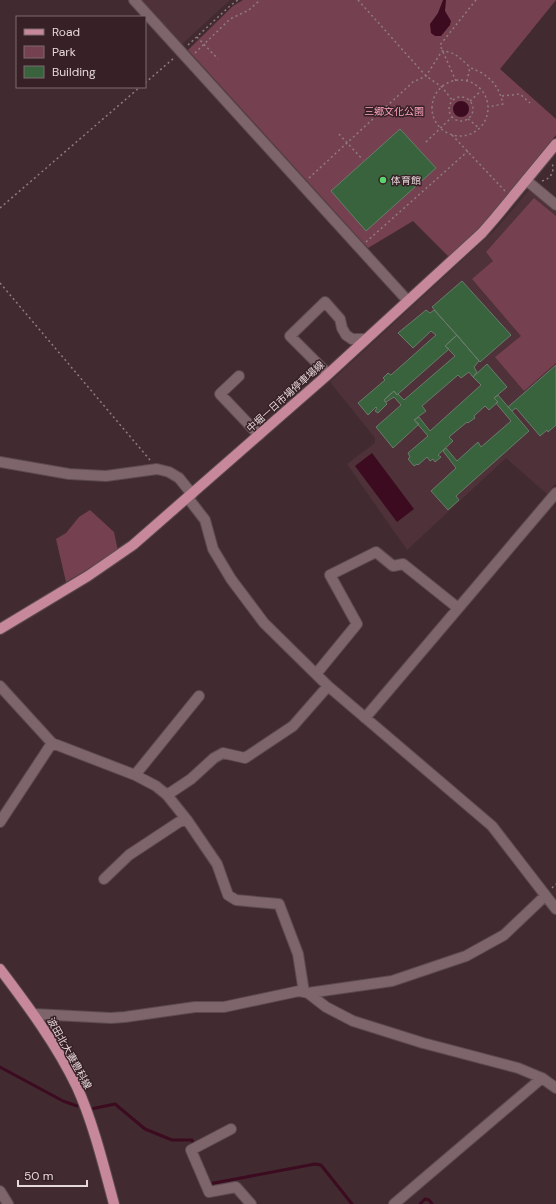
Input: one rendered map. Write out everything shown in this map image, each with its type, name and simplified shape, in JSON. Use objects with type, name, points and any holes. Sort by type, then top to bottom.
[{"type":"main road","name":"中堀一日市場停車場線","points":[[0,629],[88,576],[133,545],[190,496],[328,374],[407,300],[482,233],[556,144]]},
{"type":"main road","name":"波田北大妻豊科線","points":[[0,969],[34,1014],[77,1087],[88,1115],[114,1204]]},
{"type":"street","points":[[134,0],[407,300]]},
{"type":"street","points":[[526,180],[556,205]]},
{"type":"street","points":[[328,374],[290,336],[325,302],[340,319],[342,328],[346,335],[352,339],[366,339]]},
{"type":"street","points":[[239,376],[220,394],[259,435]]},
{"type":"street","points":[[0,462],[69,474],[106,476],[157,469],[169,472],[179,478],[205,520],[213,549],[231,579],[264,623],[328,686],[492,826],[556,909]]},
{"type":"street","points":[[365,718],[556,493]]},
{"type":"street","points":[[316,674],[357,624],[330,575],[376,552],[393,566],[403,564],[458,608]]},
{"type":"street","points":[[0,686],[52,743],[135,775],[156,786],[167,795],[187,820],[217,864],[228,894],[236,900],[279,904],[298,954],[306,993]]},
{"type":"street","points":[[167,795],[191,779],[214,758],[223,753],[245,758],[293,726],[328,686]]},
{"type":"street","points":[[135,775],[199,696]]},
{"type":"street","points":[[0,822],[52,743]]},
{"type":"street","points":[[104,879],[129,855],[179,822],[187,820]]},
{"type":"street","points":[[306,993],[392,981],[466,956],[504,935],[545,896]]},
{"type":"street","points":[[34,1014],[125,1018],[194,1007],[224,1007],[299,991],[306,993],[326,1007],[353,1021],[423,1043],[518,1068],[542,1078],[556,1088]]},
{"type":"street","points":[[394,1204],[542,1078]]},
{"type":"street","points":[[231,1129],[191,1150],[209,1192],[236,1187],[251,1204]]},
{"type":"street","points":[[0,1191],[8,1204]]},
{"type":"path","points":[[146,82],[238,0]]},
{"type":"path","points":[[194,52],[230,19],[249,10],[260,0]]},
{"type":"path","points":[[358,0],[426,76],[442,87],[452,100]]},
{"type":"path","points":[[456,81],[440,45],[476,0]]},
{"type":"path","points":[[197,37],[218,59]]},
{"type":"path","points":[[302,185],[413,82],[426,76],[442,51]]},
{"type":"path","points":[[442,51],[451,52],[470,67],[484,74],[499,89],[503,104],[488,107]]},
{"type":"path","points":[[467,81],[470,67]]},
{"type":"path","points":[[456,81],[467,81],[477,86],[485,96],[488,107],[484,122],[479,128],[466,136],[452,135],[445,132],[439,128],[432,114],[432,107],[437,92],[442,87],[456,81]]},
{"type":"path","points":[[0,208],[139,88]]},
{"type":"path","points":[[470,101],[481,91]]},
{"type":"path","points":[[502,96],[520,94],[530,103]]},
{"type":"path","points":[[463,97],[470,101],[473,112],[468,119],[462,121],[454,120],[448,110],[452,100],[463,97]]},
{"type":"path","points":[[426,142],[452,117]]},
{"type":"path","points":[[468,119],[479,128]]},
{"type":"path","points":[[339,134],[363,160]]},
{"type":"path","points":[[452,135],[511,198]]},
{"type":"path","points":[[359,248],[468,152]]},
{"type":"path","points":[[539,181],[550,177],[553,166],[551,160]]},
{"type":"path","points":[[0,283],[157,469]]},
{"type":"shaded area","points":[[140,0],[230,0],[181,45]]},
{"type":"shaded area","points":[[443,0],[446,0],[445,11],[451,21],[450,25],[441,36],[435,36],[431,33],[430,24],[438,13]]},
{"type":"shaded area","points":[[461,101],[468,106],[469,109],[464,116],[461,117],[454,112],[453,109],[458,102]]},
{"type":"shaded area","points":[[529,190],[556,212],[556,483],[547,494],[506,458],[407,550],[347,464],[375,443],[375,438],[330,382],[495,230]]},
{"type":"shaded area","points":[[372,453],[414,509],[397,522],[355,466]]},
{"type":"green space","name":"三郷文化公園","points":[[243,0],[556,0],[500,69],[556,119],[556,135],[480,228],[449,257],[413,221],[368,248],[188,50],[233,6]]},
{"type":"green space","points":[[534,198],[556,216],[556,363],[524,391],[495,357],[521,336],[472,279],[493,261],[486,252]]},
{"type":"green space","points":[[90,510],[114,532],[118,551],[66,582],[56,539],[66,533],[79,517]]},
{"type":"building","name":"体育館","points":[[400,129],[436,168],[366,231],[331,191]]},
{"type":"building","points":[[462,281],[511,335],[480,362],[432,307]]},
{"type":"building","points":[[426,310],[430,313],[434,310],[457,335],[445,346],[449,349],[397,395],[394,391],[384,400],[387,404],[378,413],[375,411],[377,408],[376,407],[368,415],[358,403],[385,380],[383,378],[388,373],[391,375],[436,335],[431,331],[413,348],[398,333]]},
{"type":"building","points":[[457,335],[479,361],[474,367],[477,372],[473,377],[469,372],[461,378],[458,375],[422,406],[426,411],[414,420],[419,424],[393,448],[376,427],[401,405],[394,397],[386,402],[384,400],[394,391],[404,400],[455,356],[445,346]]},
{"type":"building","points":[[487,364],[507,387],[494,398],[498,402],[489,410],[485,406],[474,416],[475,418],[468,423],[467,422],[449,437],[453,441],[438,455],[441,457],[435,462],[433,459],[430,461],[427,457],[418,465],[417,464],[414,466],[408,459],[410,457],[408,453],[428,436],[414,420],[419,417],[430,431],[481,385],[473,377]]},
{"type":"building","points":[[556,365],[556,425],[548,432],[547,430],[540,436],[516,408],[512,411],[508,407]]},
{"type":"building","points":[[498,395],[529,431],[456,496],[459,500],[448,510],[431,491],[456,468],[443,451],[446,448],[457,461],[478,442],[481,447],[511,421],[496,403],[498,402],[494,398]]},
{"type":"waterway","points":[[0,1067],[63,1101],[77,1106]]},
{"type":"waterway","points":[[91,1109],[115,1104],[145,1129],[172,1140],[192,1140],[194,1144]]},
{"type":"waterway","points":[[209,1184],[315,1164],[321,1165],[352,1204]]},
{"type":"waterway","points":[[420,1204],[425,1199],[429,1200],[432,1204]]},
{"type":"place","name":"体育館","points":[[383,180]]}]
